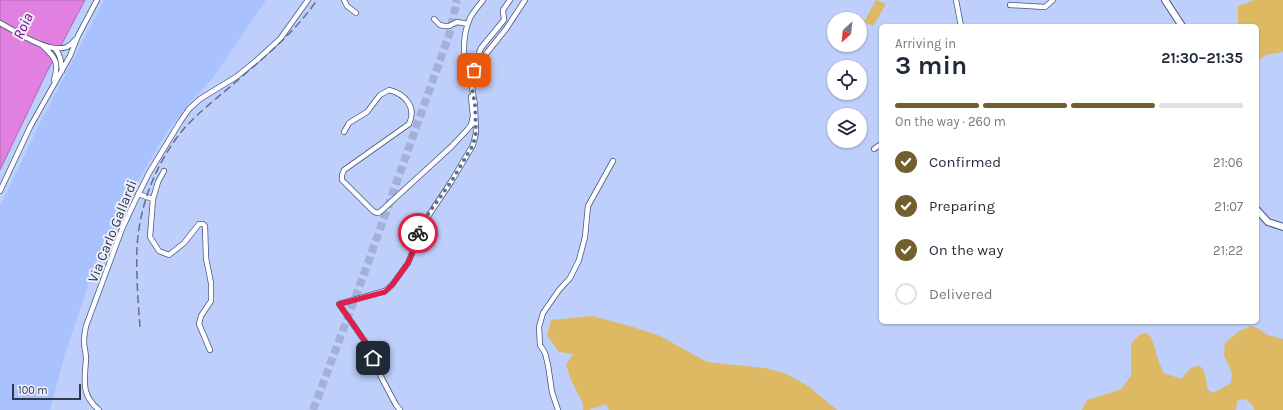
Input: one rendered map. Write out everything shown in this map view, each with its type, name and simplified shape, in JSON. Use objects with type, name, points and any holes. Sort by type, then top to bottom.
[{"type":"street","points":[[0,191],[30,127],[70,56],[78,36],[97,0]]},
{"type":"street","name":"Via Carlo Gallardi","points":[[99,410],[86,394],[85,390],[84,377],[86,356],[84,342],[86,326],[122,229],[138,194],[156,160],[189,109],[200,99],[236,76],[280,39],[308,0]]},
{"type":"street","points":[[344,0],[347,6],[356,12]]},
{"type":"street","points":[[400,410],[378,371],[366,343],[339,304],[385,292],[392,285],[408,263],[413,251],[416,236],[421,227],[451,182],[473,145],[476,133],[475,105],[464,56],[464,44],[471,17],[483,0]]},
{"type":"street","points":[[469,77],[468,72],[475,63],[481,48],[502,22],[504,16],[503,10],[510,0]]},
{"type":"street","points":[[469,77],[506,29],[525,0]]},
{"type":"street","points":[[956,0],[961,24]]},
{"type":"street","points":[[1010,5],[1045,7],[1053,0]]},
{"type":"street","points":[[1165,0],[1181,24]]},
{"type":"street","points":[[434,19],[440,25],[444,26],[449,26],[457,22],[468,24]]},
{"type":"street","points":[[0,23],[41,44],[54,48],[67,47],[78,36]]},
{"type":"street","points":[[41,44],[52,54],[60,58],[70,56]]},
{"type":"street","points":[[54,48],[58,52],[62,71]]},
{"type":"street","points":[[52,54],[57,64],[53,84]]},
{"type":"street","points":[[344,132],[349,123],[367,112],[380,95],[389,90],[395,91],[404,98],[409,102],[412,108],[409,124],[348,166],[342,175],[342,180],[373,211],[377,213],[380,212],[451,147],[471,125],[473,116],[471,100],[472,93]]},
{"type":"street","points":[[874,149],[879,145]]},
{"type":"street","points":[[558,410],[552,392],[545,353],[540,345],[539,327],[543,313],[559,290],[570,278],[579,260],[585,237],[588,206],[613,161]]},
{"type":"street","points":[[164,171],[158,182],[153,199],[150,237],[162,253],[170,254],[184,243],[199,224],[203,224],[205,226],[206,258],[211,298],[210,303],[201,316],[199,324],[210,350]]},
{"type":"street","points":[[138,194],[153,199]]},
{"type":"street","points":[[1259,212],[1268,222],[1283,227]]},
{"type":"shaded area","points":[[104,0],[266,0],[212,79],[190,102],[166,133],[132,192],[97,259],[65,354],[50,410],[0,410],[0,206],[39,125]]},
{"type":"shaded area","points":[[876,0],[886,4],[873,26],[867,23],[867,16]]},
{"type":"shaded area","points":[[1254,0],[1283,0],[1283,52],[1266,55],[1259,60],[1259,24],[1238,24],[1238,6]]},
{"type":"shaded area","points":[[592,316],[660,336],[707,362],[765,368],[787,374],[808,386],[837,410],[609,410],[606,404],[589,410],[583,410],[583,404],[571,380],[566,365],[573,354],[559,352],[547,335],[551,320]]},
{"type":"shaded area","points":[[1251,326],[1268,335],[1283,339],[1283,410],[1254,410],[1250,403],[1243,399],[1237,401],[1236,410],[1082,410],[1087,400],[1122,388],[1131,376],[1131,344],[1139,335],[1145,333],[1150,335],[1164,373],[1181,379],[1191,368],[1200,366],[1204,371],[1208,390],[1213,393],[1231,383],[1232,373],[1224,356],[1225,343],[1239,331]]},
{"type":"water","name":"Roia","points":[[0,0],[85,0],[46,74],[0,170]]},
{"type":"tunnel","points":[[313,410],[364,274],[449,35],[457,0]]},
{"type":"railway","points":[[140,327],[137,268],[138,232],[150,186],[164,157],[188,124],[280,43],[317,0]]},
{"type":"way so far","points":[[418,233],[426,217],[438,202],[473,145],[476,133],[475,105],[472,93],[471,78],[474,70]]},
{"type":"route","points":[[373,358],[356,327],[339,304],[360,297],[385,292],[408,263],[418,233]]}]
